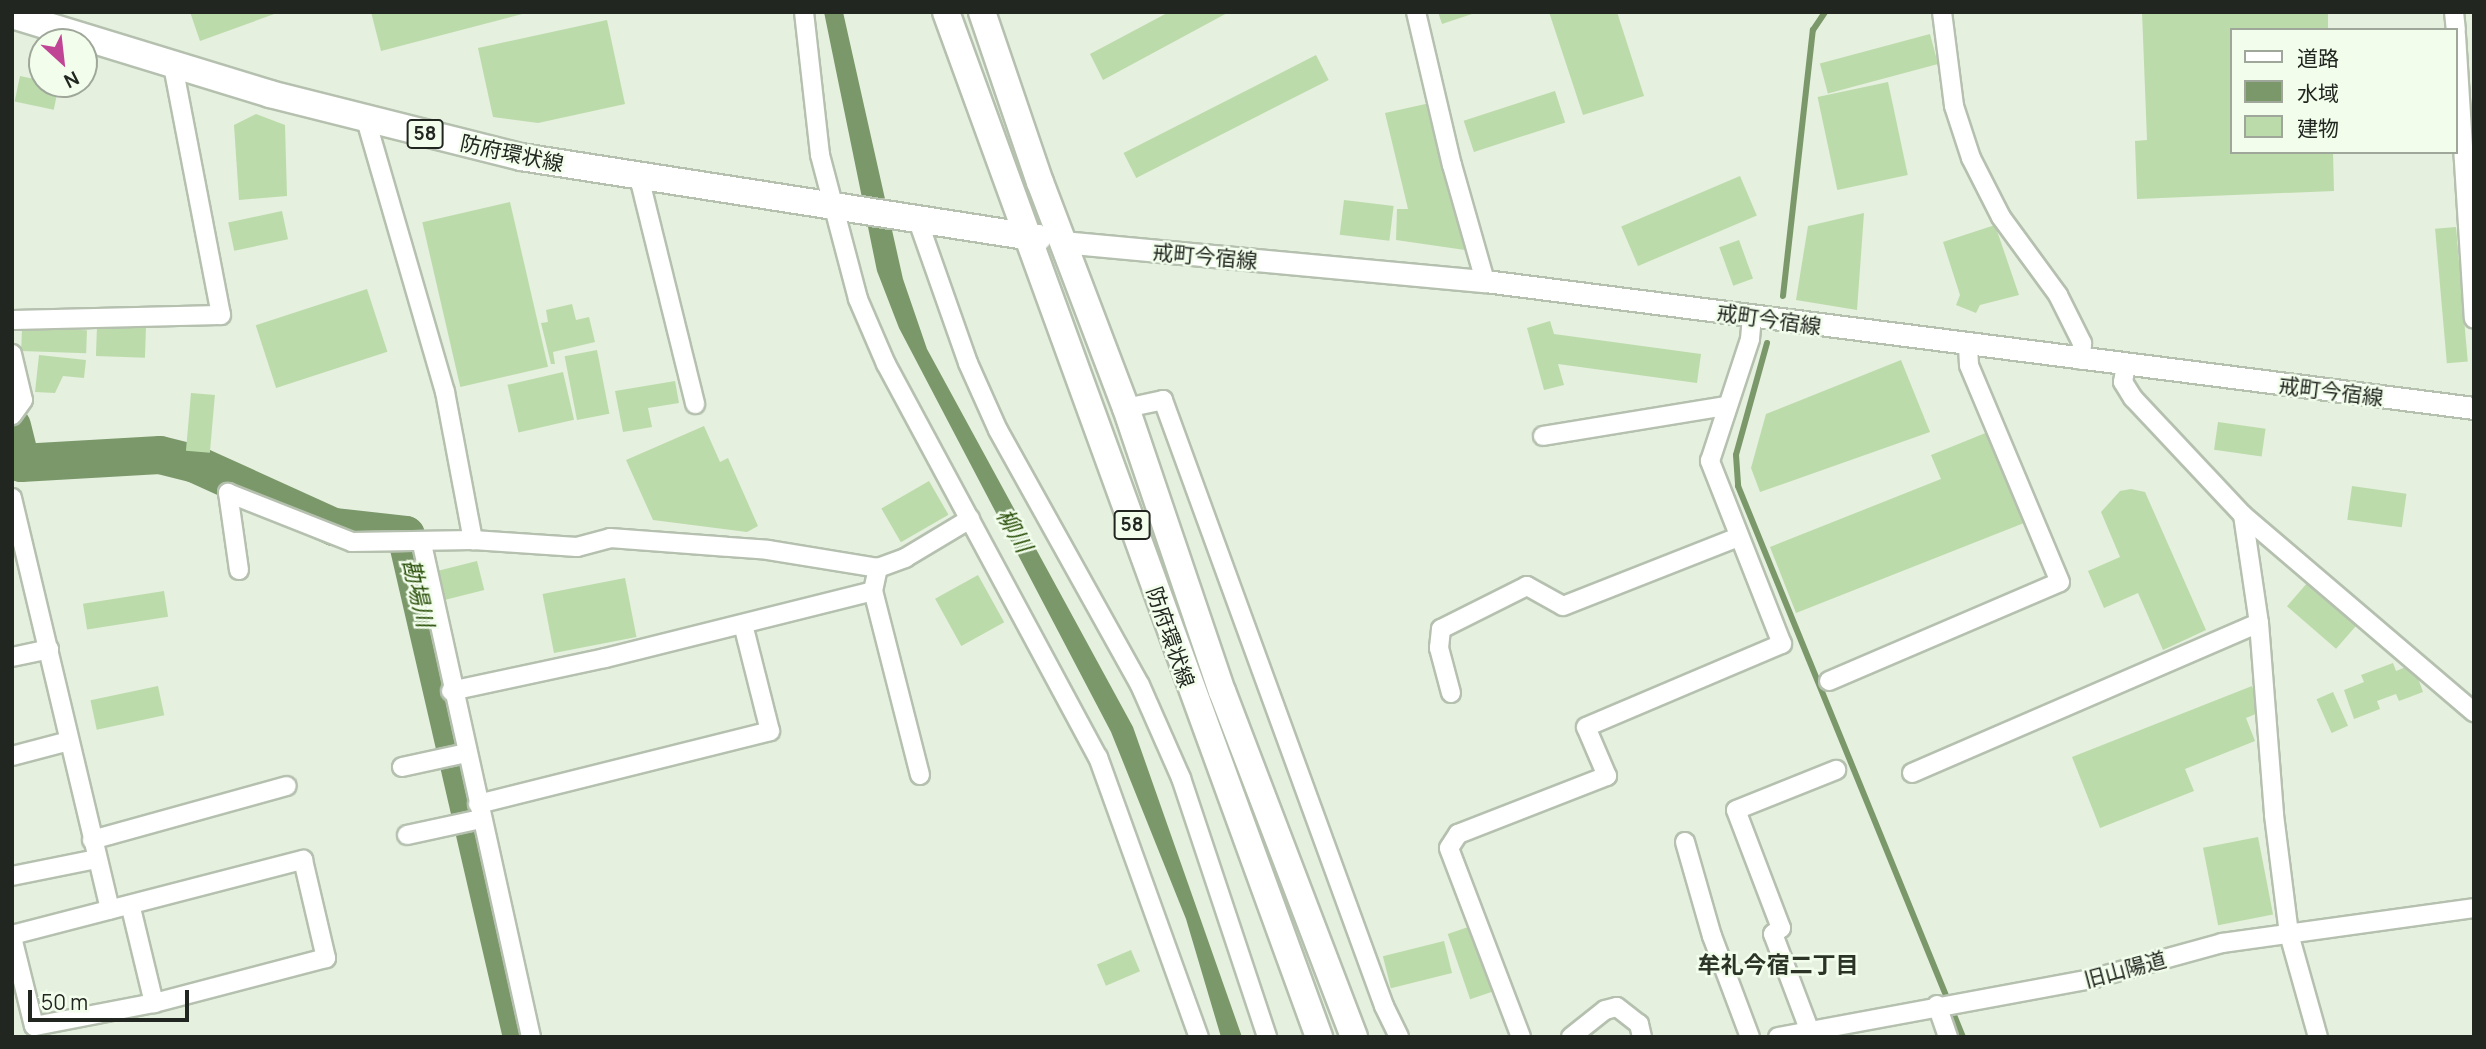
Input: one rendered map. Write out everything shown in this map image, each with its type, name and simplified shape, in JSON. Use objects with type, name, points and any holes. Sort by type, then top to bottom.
[{"type":"main road","name":"防府環状線","points":[[946,12],[1025,236],[1319,1037]]},
{"type":"main road","name":"防府環状線","points":[[982,12],[1062,242],[1126,408],[1222,691],[1354,1037]]},
{"type":"main road","name":"防府環状線","points":[[12,15],[173,65],[366,120],[521,157],[1062,242]]},
{"type":"street","points":[[804,12],[820,155],[841,208],[858,299],[886,364],[1098,757],[1199,1037]]},
{"type":"street","points":[[1416,12],[1452,165],[1485,281]]},
{"type":"street","points":[[1942,12],[1954,106],[1971,158],[2001,217],[2058,295],[2082,342],[2081,359]]},
{"type":"street","points":[[2458,64],[2474,318]]},
{"type":"street","points":[[12,320],[221,315],[173,65]]},
{"type":"street","points":[[366,120],[445,392],[472,540]]},
{"type":"street","points":[[639,177],[695,404]]},
{"type":"street","points":[[910,217],[968,363],[998,430],[1140,685],[1181,778],[1267,1037]]},
{"type":"street","name":"戒町今宿線","points":[[1062,242],[1485,281],[2474,408]]},
{"type":"street","points":[[1521,1037],[1449,848],[1458,834],[1607,776],[1586,727],[1782,645],[1710,461],[1749,340],[1752,317]]},
{"type":"street","points":[[1829,681],[2060,582],[1969,365],[1968,345]]},
{"type":"street","points":[[12,354],[23,400],[12,415]]},
{"type":"street","points":[[2126,365],[2123,382],[2133,398],[2243,515],[2474,712]]},
{"type":"street","points":[[1126,408],[1163,400],[1399,1037]]},
{"type":"street","points":[[1543,436],[1727,406]]},
{"type":"street","points":[[239,570],[228,494],[352,542],[422,544],[472,540],[577,547],[624,538],[768,550],[878,568],[905,558],[970,520]]},
{"type":"street","points":[[12,498],[19,549],[49,649],[110,910]]},
{"type":"street","points":[[2243,515],[2259,622],[2274,816],[2289,934],[2318,1037]]},
{"type":"street","points":[[1451,693],[1438,648],[1441,629],[1527,586],[1563,606],[1738,537]]},
{"type":"street","points":[[422,544],[451,691],[531,1037]]},
{"type":"street","points":[[878,568],[873,591],[920,775]]},
{"type":"street","points":[[451,691],[743,624],[873,591]]},
{"type":"street","points":[[1912,773],[2259,622]]},
{"type":"street","points":[[407,835],[770,731],[743,624]]},
{"type":"street","points":[[12,657],[49,649]]},
{"type":"street","points":[[12,756],[69,741]]},
{"type":"street","points":[[402,767],[466,753]]},
{"type":"street","points":[[1811,1033],[1773,934],[1780,928],[1736,810],[1836,770]]},
{"type":"street","points":[[92,840],[287,786]]},
{"type":"street","points":[[1685,842],[1712,936],[1750,1037]]},
{"type":"street","points":[[12,876],[96,859]]},
{"type":"street","points":[[303,860],[326,958],[154,1003],[34,1026],[12,936],[110,910],[131,908],[303,860]]},
{"type":"street","points":[[131,908],[154,1003]]},
{"type":"street","name":"旧山陽道","points":[[1778,1037],[1811,1033],[1937,1005],[2019,994],[2221,943],[2474,908]]},
{"type":"street","points":[[1937,1005],[1948,1037]]},
{"type":"street","points":[[1571,1037],[1593,1017],[1617,1007],[1639,1024],[1642,1037]]},
{"type":"water","name":"柳川","points":[[824,12],[843,12],[903,279],[927,349],[1133,727],[1242,1037],[1221,1037],[1186,919],[1111,732],[899,328],[877,271]]},
{"type":"building","points":[[190,12],[277,12],[277,13],[200,41]]},
{"type":"building","points":[[371,12],[526,12],[526,13],[381,51]]},
{"type":"building","points":[[1169,12],[1229,12],[1103,80],[1090,54]]},
{"type":"building","points":[[1438,12],[1475,12],[1475,13],[1442,24]]},
{"type":"building","points":[[1549,12],[1617,12],[1644,96],[1583,115]]},
{"type":"building","points":[[2142,12],[2328,12],[2328,28],[2230,28],[2230,154],[2333,154],[2334,191],[2137,199],[2135,141],[2147,140]]},
{"type":"building","points":[[607,20],[625,104],[538,123],[493,117],[478,48]]},
{"type":"building","points":[[1930,34],[1938,64],[1828,93],[1820,64]]},
{"type":"building","points":[[1316,55],[1329,80],[1136,178],[1124,153]]},
{"type":"building","points":[[20,76],[28,78],[28,98],[56,98],[54,110],[15,101]]},
{"type":"building","points":[[1888,82],[1908,175],[1837,190],[1818,97]]},
{"type":"building","points":[[1555,91],[1565,122],[1474,152],[1464,121]]},
{"type":"building","points":[[1430,103],[1465,250],[1396,240],[1397,209],[1408,209],[1385,113]]},
{"type":"building","points":[[256,114],[285,125],[287,196],[239,200],[234,125]]},
{"type":"building","points":[[1740,176],[1757,216],[1638,266],[1621,226]]},
{"type":"building","points":[[1344,200],[1394,206],[1389,241],[1340,235]]},
{"type":"building","points":[[510,202],[548,367],[460,387],[422,222]]},
{"type":"building","points":[[282,211],[288,239],[234,251],[228,222]]},
{"type":"building","points":[[1864,213],[1857,310],[1796,300],[1808,226]]},
{"type":"building","points":[[1995,225],[2019,295],[1980,305],[1976,313],[1956,305],[1960,295],[1943,242]]},
{"type":"building","points":[[2456,227],[2468,361],[2447,363],[2435,229]]},
{"type":"building","points":[[1739,240],[1753,279],[1733,286],[1719,247]]},
{"type":"building","points":[[367,289],[387,352],[276,388],[256,325]]},
{"type":"building","points":[[572,304],[576,320],[589,317],[595,342],[553,352],[555,364],[551,364],[541,323],[548,322],[546,310]]},
{"type":"building","points":[[1550,321],[1554,334],[1701,354],[1697,383],[1558,364],[1564,385],[1544,390],[1527,328]]},
{"type":"building","points":[[97,326],[146,328],[145,358],[96,356]]},
{"type":"building","points":[[22,328],[87,330],[86,353],[21,351]]},
{"type":"building","points":[[597,350],[609,414],[577,420],[565,356]]},
{"type":"building","points":[[39,355],[86,360],[84,378],[63,376],[55,393],[35,392]]},
{"type":"building","points":[[1901,360],[1930,432],[1760,492],[1751,468],[1766,414]]},
{"type":"building","points":[[563,372],[574,420],[518,433],[507,385]]},
{"type":"building","points":[[675,381],[679,403],[648,408],[652,427],[623,432],[615,391]]},
{"type":"building","points":[[191,393],[215,395],[210,453],[186,451]]},
{"type":"building","points":[[2218,422],[2266,429],[2262,456],[2214,450]]},
{"type":"building","points":[[704,426],[720,462],[728,458],[758,526],[747,532],[653,520],[626,460]]},
{"type":"building","points":[[1988,432],[2024,523],[1796,613],[1770,547],[1941,479],[1931,455]]},
{"type":"building","points":[[929,481],[948,515],[901,542],[881,508]]},
{"type":"building","points":[[2352,486],[2406,494],[2402,527],[2347,520]]},
{"type":"building","points":[[2131,489],[2145,492],[2206,630],[2163,650],[2138,593],[2104,608],[2088,571],[2120,557],[2101,512],[2120,491]]},
{"type":"building","points":[[477,561],[484,590],[444,600],[436,571]]},
{"type":"building","points":[[978,575],[1004,622],[961,646],[935,599]]},
{"type":"building","points":[[625,578],[636,637],[554,653],[543,594]]},
{"type":"building","points":[[2308,582],[2357,625],[2336,649],[2287,606]]},
{"type":"building","points":[[164,591],[168,617],[87,630],[83,604]]},
{"type":"building","points":[[2393,663],[2396,671],[2413,664],[2423,692],[2399,701],[2396,694],[2377,701],[2380,709],[2354,719],[2344,690],[2364,682],[2361,675]]},
{"type":"building","points":[[158,686],[164,715],[97,730],[91,700]]},
{"type":"building","points":[[2252,686],[2263,711],[2246,718],[2255,741],[2185,769],[2194,791],[2100,828],[2072,757]]},
{"type":"building","points":[[2333,692],[2348,726],[2332,733],[2317,699]]},
{"type":"building","points":[[2258,837],[2273,915],[2218,925],[2203,848]]},
{"type":"building","points":[[1477,924],[1499,989],[1470,999],[1448,934]]},
{"type":"building","points":[[1444,941],[1452,973],[1391,988],[1383,956]]},
{"type":"building","points":[[1131,950],[1140,971],[1106,986],[1097,964]]},
{"type":"waterway","points":[[1783,296],[1813,30],[1825,12]]},
{"type":"waterway","points":[[1767,343],[1736,455],[1738,486],[1963,1037]]},
{"type":"waterway","name":"勘場川","points":[[12,426],[21,463],[160,455],[195,464],[334,527],[406,535],[522,1037]]},
{"type":"district","name":"牟礼今宿二丁目","points":[[1778,964]]}]
